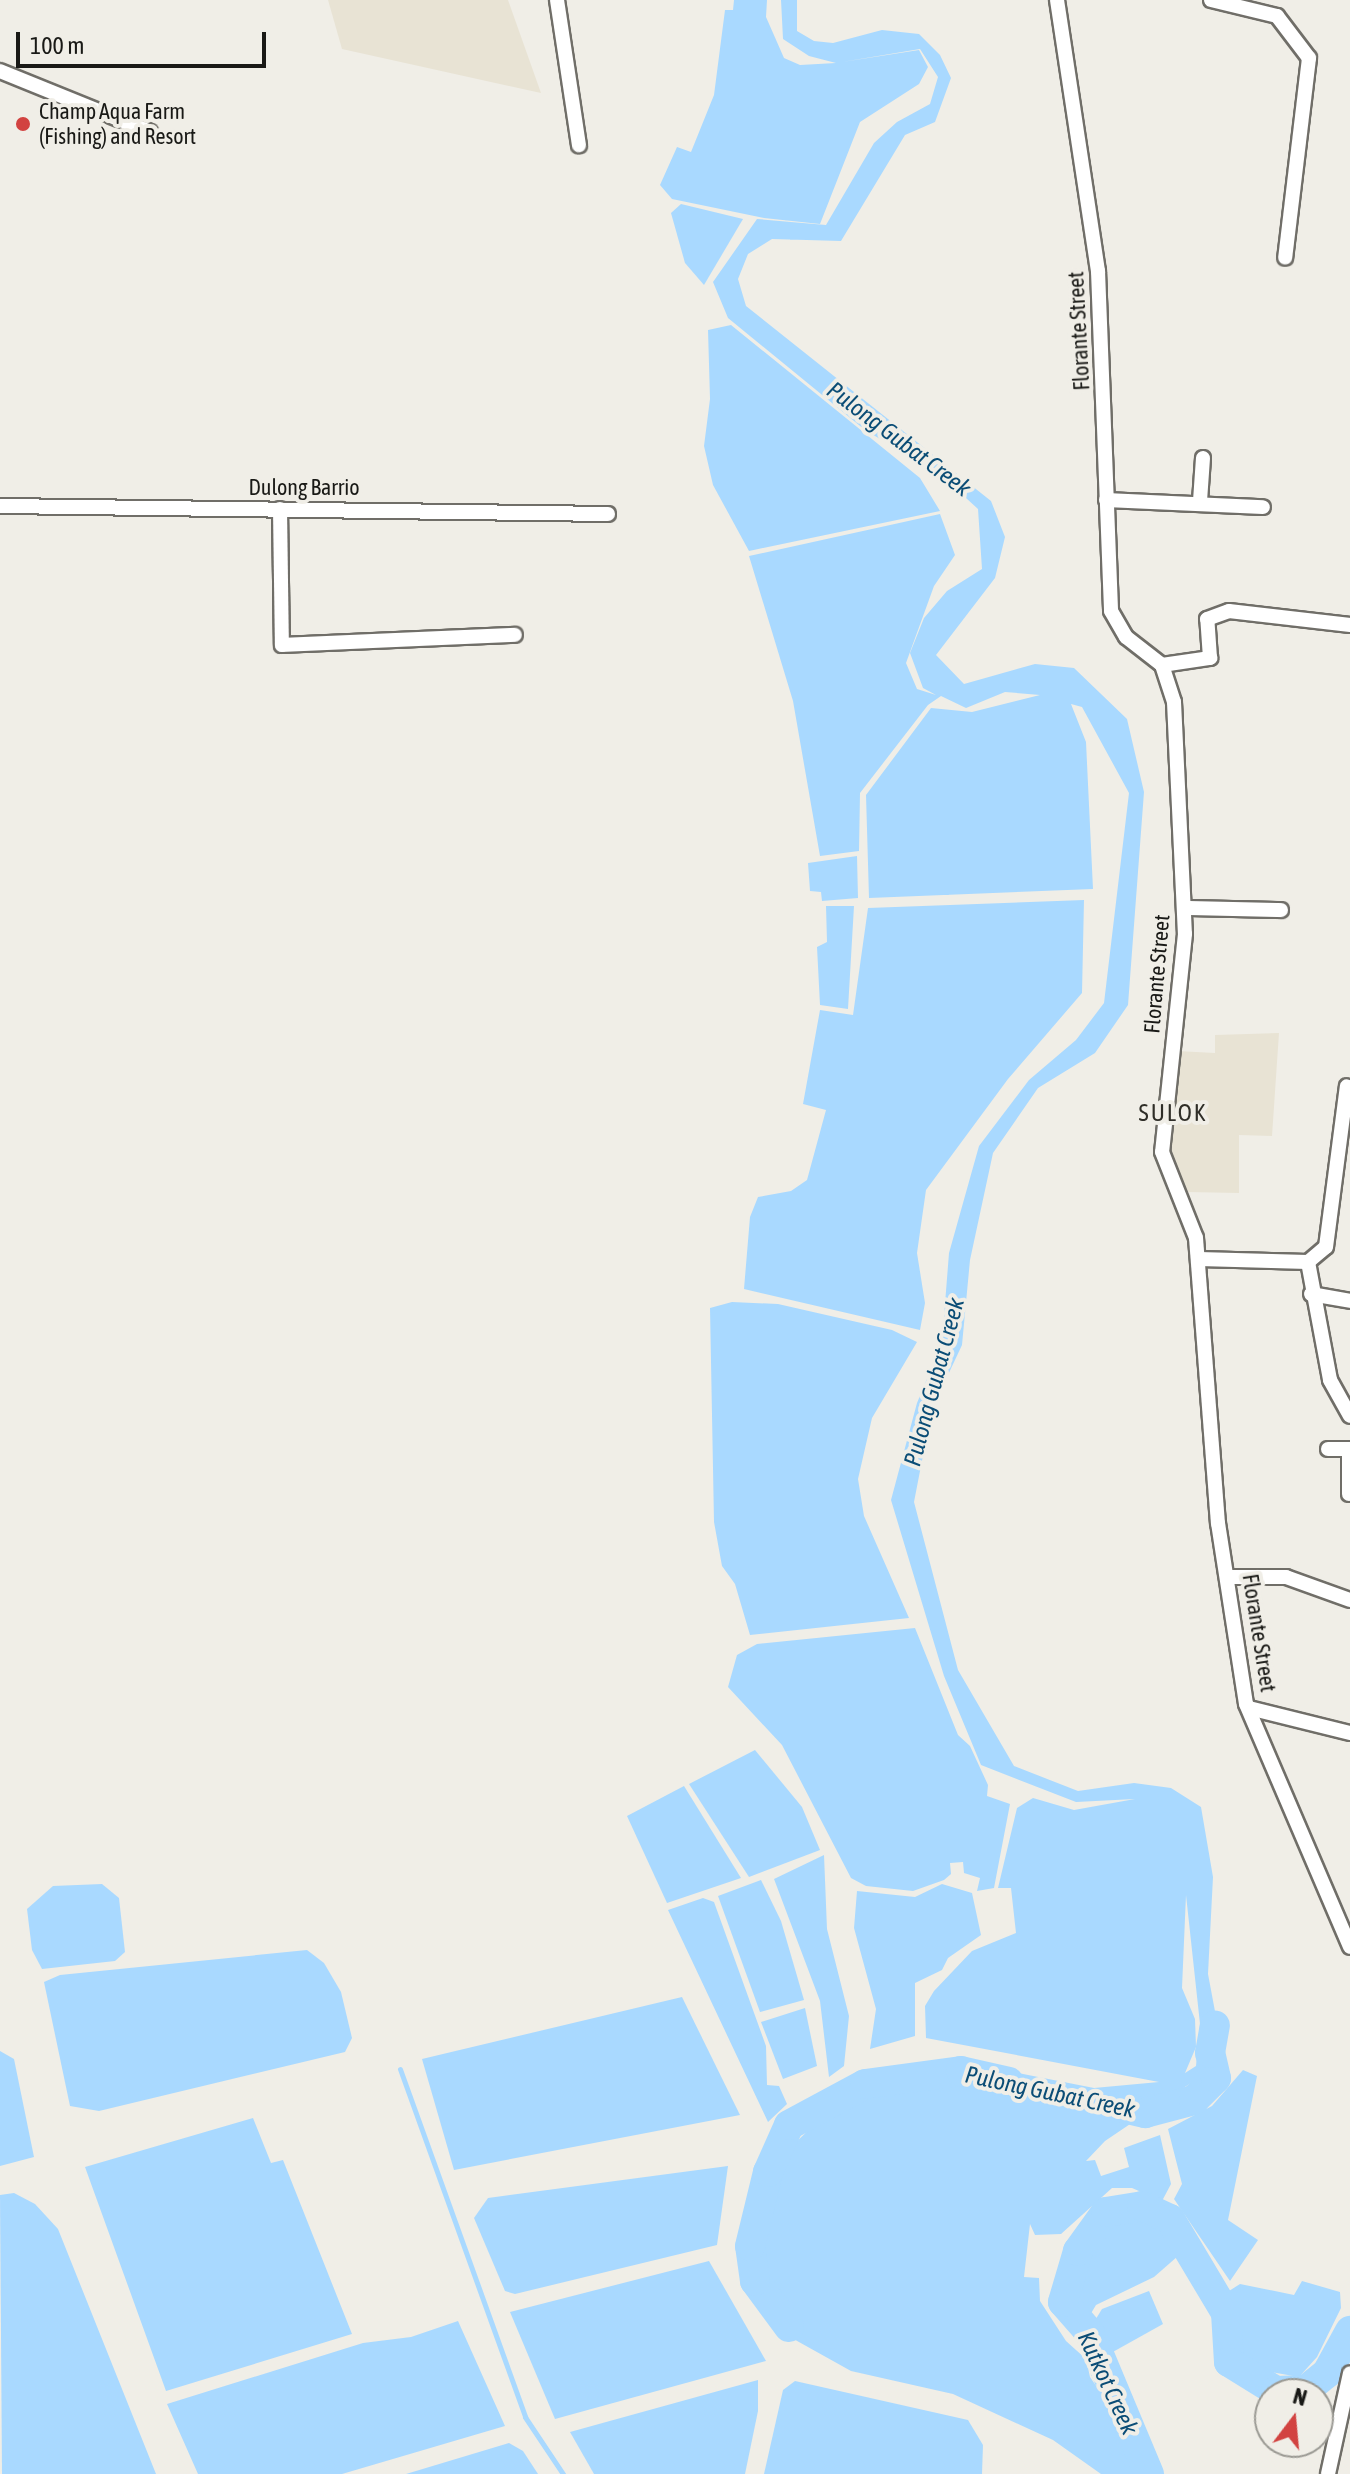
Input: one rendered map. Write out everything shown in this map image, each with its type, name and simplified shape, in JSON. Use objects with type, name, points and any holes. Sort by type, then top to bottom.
[{"type":"street","points":[[557,0],[579,145]]},
{"type":"street","name":"Florante Street","points":[[1057,0],[1098,271],[1111,611],[1126,637],[1162,665],[1174,702],[1185,908],[1162,1152],[1193,1221],[1199,1259],[1210,1458],[1249,1708],[1350,1947]]},
{"type":"street","points":[[1211,0],[1277,16],[1309,58],[1285,258]]},
{"type":"street","points":[[0,71],[150,132]]},
{"type":"street","points":[[1200,501],[1203,458]]},
{"type":"street","points":[[1106,500],[1200,501],[1263,507]]},
{"type":"street","name":"Dulong Barrio","points":[[0,506],[608,514]]},
{"type":"street","points":[[280,509],[282,645],[515,635]]},
{"type":"street","points":[[1162,665],[1210,658],[1207,619],[1229,611],[1350,625]]},
{"type":"street","points":[[1185,908],[1281,910]]},
{"type":"street","points":[[1199,1259],[1308,1262],[1326,1247],[1346,1133],[1347,1086]]},
{"type":"street","points":[[1308,1262],[1311,1294],[1330,1380],[1350,1416]]},
{"type":"street","points":[[1311,1294],[1350,1301]]},
{"type":"street","points":[[1328,1449],[1350,1449],[1350,1494],[1333,1489]]},
{"type":"street","points":[[1227,1577],[1286,1577],[1350,1600]]},
{"type":"street","points":[[1249,1708],[1350,1733]]},
{"type":"street","points":[[1328,2474],[1349,2391],[1350,2373]]},
{"type":"shaded area","points":[[328,0],[508,0],[541,93],[342,49]]},
{"type":"shaded area","points":[[1279,1033],[1272,1136],[1239,1135],[1239,1193],[1187,1192],[1171,1159],[1177,1051],[1215,1053],[1215,1035]]},
{"type":"water","points":[[734,0],[767,0],[766,17],[784,58],[800,65],[836,63],[809,56],[783,39],[781,0],[797,0],[797,31],[814,41],[833,43],[882,30],[919,34],[940,55],[951,78],[935,122],[905,135],[841,241],[772,239],[748,254],[738,279],[746,306],[991,501],[1005,537],[995,578],[936,655],[964,684],[1035,664],[1074,668],[1127,719],[1144,792],[1128,1005],[1095,1053],[1038,1088],[993,1153],[970,1260],[962,1345],[932,1409],[914,1502],[958,1670],[1014,1766],[1078,1791],[1134,1783],[1171,1788],[1201,1807],[1213,1877],[1208,1974],[1220,2038],[1210,2070],[1105,2141],[1086,2161],[1095,2160],[1101,2176],[1129,2167],[1124,2148],[1160,2135],[1171,2184],[1162,2201],[1132,2188],[1112,2188],[1061,2234],[1035,2235],[1030,2224],[1024,2277],[1039,2278],[1040,2301],[1066,2341],[1086,2359],[1090,2377],[1156,2474],[1101,2474],[1053,2440],[953,2394],[851,2371],[781,2332],[756,2274],[764,2189],[789,2149],[822,2117],[880,2079],[1018,2073],[1094,2088],[1159,2082],[926,2038],[925,2006],[934,1991],[972,1951],[1016,1933],[1011,1888],[998,1888],[1017,1808],[1033,1798],[1074,1810],[1135,1799],[1076,1802],[981,1765],[944,1676],[891,1500],[917,1403],[942,1342],[949,1253],[979,1146],[1029,1080],[1076,1040],[1104,1003],[1129,793],[1082,707],[1071,704],[1086,742],[1093,889],[869,898],[866,795],[931,708],[972,712],[1040,695],[1005,692],[966,708],[941,696],[928,705],[860,793],[859,851],[820,856],[793,701],[749,556],[940,514],[955,555],[934,586],[906,663],[917,689],[936,695],[923,688],[910,653],[924,618],[947,591],[982,569],[978,509],[942,476],[865,430],[728,318],[713,282],[757,219],[826,225],[874,143],[897,122],[930,104],[938,77],[920,49],[842,62],[919,50],[928,67],[919,84],[860,122],[820,224],[764,218],[672,199],[660,185],[677,147],[691,152],[714,95],[725,10],[733,10]],"holes":[[[1186,1895],[1200,2024],[1196,2066],[1185,2073],[1196,2047],[1195,2019],[1182,1988]]]},
{"type":"water","points":[[681,204],[743,219],[704,285],[685,263],[671,213]]},
{"type":"water","points":[[731,325],[920,478],[940,511],[749,551],[713,485],[704,446],[710,399],[708,330]]},
{"type":"water","points":[[857,856],[858,898],[822,901],[821,892],[810,891],[808,863]]},
{"type":"water","points":[[1084,900],[1082,993],[1008,1079],[926,1190],[917,1253],[925,1303],[920,1330],[744,1289],[750,1217],[758,1197],[791,1191],[807,1180],[826,1110],[803,1104],[820,1010],[853,1015],[868,908]]},
{"type":"water","points":[[826,906],[854,906],[848,1009],[820,1005],[817,947],[827,942]]},
{"type":"water","points":[[732,1302],[778,1304],[892,1330],[917,1342],[872,1418],[858,1479],[864,1516],[909,1618],[750,1635],[735,1584],[722,1566],[714,1522],[710,1308]]},
{"type":"water","points":[[915,1628],[958,1735],[970,1746],[988,1785],[987,1796],[1010,1804],[994,1888],[977,1891],[980,1878],[964,1873],[963,1862],[950,1863],[951,1874],[944,1880],[913,1891],[866,1886],[851,1878],[782,1745],[728,1687],[737,1655],[757,1644]]},
{"type":"water","points":[[755,1750],[802,1807],[820,1850],[749,1877],[689,1784]]},
{"type":"water","points":[[684,1786],[741,1878],[667,1903],[627,1816]]},
{"type":"water","points":[[824,1855],[827,1929],[849,2016],[844,2066],[829,2077],[820,2001],[774,1879]]},
{"type":"water","points":[[761,1880],[781,1921],[804,2000],[760,2012],[718,1896]]},
{"type":"water","points":[[102,1884],[119,1898],[125,1952],[115,1961],[42,1969],[32,1950],[27,1909],[53,1886]]},
{"type":"water","points":[[942,1884],[972,1893],[981,1935],[948,1958],[942,1970],[915,1983],[915,2036],[870,2049],[876,2009],[854,1928],[857,1891],[915,1897]]},
{"type":"water","points":[[703,1898],[714,1902],[766,2046],[767,2085],[779,2086],[787,2104],[768,2122],[668,1910]]},
{"type":"water","points":[[307,1950],[324,1963],[341,1992],[352,2038],[345,2052],[99,2111],[70,2106],[44,1982],[60,1975]]},
{"type":"water","points":[[682,1997],[740,2115],[454,2170],[422,2059]]},
{"type":"water","points":[[805,2008],[817,2066],[783,2079],[761,2022]]},
{"type":"water","points":[[0,2051],[14,2059],[34,2157],[0,2166]]},
{"type":"water","points":[[1243,2070],[1257,2076],[1228,2220],[1258,2240],[1230,2281],[1174,2199],[1182,2184],[1168,2129],[1212,2106]]},
{"type":"water","points":[[253,2118],[271,2163],[283,2160],[352,2334],[166,2391],[85,2167]]},
{"type":"water","points":[[728,2166],[717,2245],[515,2294],[505,2291],[474,2218],[488,2198]]},
{"type":"water","points":[[14,2193],[35,2204],[58,2229],[156,2474],[2,2474],[0,2195]]},
{"type":"water","points":[[1149,2216],[1168,2223],[1181,2247],[1178,2256],[1154,2277],[1096,2305],[1087,2320],[1077,2293],[1089,2254],[1109,2223]]},
{"type":"water","points":[[709,2261],[766,2361],[555,2419],[510,2312]]},
{"type":"water","points":[[1302,2281],[1340,2292],[1341,2308],[1317,2357],[1299,2377],[1271,2372],[1243,2358],[1237,2347],[1238,2312],[1229,2291],[1240,2284],[1294,2295]]},
{"type":"water","points":[[1149,2291],[1163,2324],[1111,2353],[1094,2322],[1102,2309]]},
{"type":"water","points":[[458,2321],[505,2426],[342,2474],[198,2474],[167,2404],[363,2343],[411,2337]]},
{"type":"water","points":[[758,2380],[758,2411],[745,2474],[594,2474],[570,2432]]},
{"type":"water","points":[[795,2381],[968,2420],[983,2445],[982,2474],[764,2474],[783,2390]]},
{"type":"water","points":[[509,2443],[523,2451],[538,2474],[406,2474]]},
{"type":"waterway","name":"Pulong Gubat Creek","points":[[1114,2106],[1145,2113],[1194,2100],[1216,2078],[1210,2053],[1215,2025]]},
{"type":"waterway","points":[[400,2069],[525,2417],[563,2474]]},
{"type":"waterway","name":"Pulong Gubat Creek","points":[[789,2327],[755,2281],[750,2246],[768,2172],[789,2125],[865,2084],[961,2071],[1009,2082]]},
{"type":"waterway","name":"Kutkot Creek","points":[[1149,2474],[1090,2333],[1063,2302],[1078,2251],[1106,2212],[1142,2206],[1170,2219],[1226,2313],[1229,2362],[1276,2391],[1306,2390],[1327,2373],[1350,2331]]},
{"type":"place","name":"Champ Aqua Farm (Fishing) and Resort","points":[[23,124]]},
{"type":"district","name":"SULOK","points":[[1173,1113]]}]
